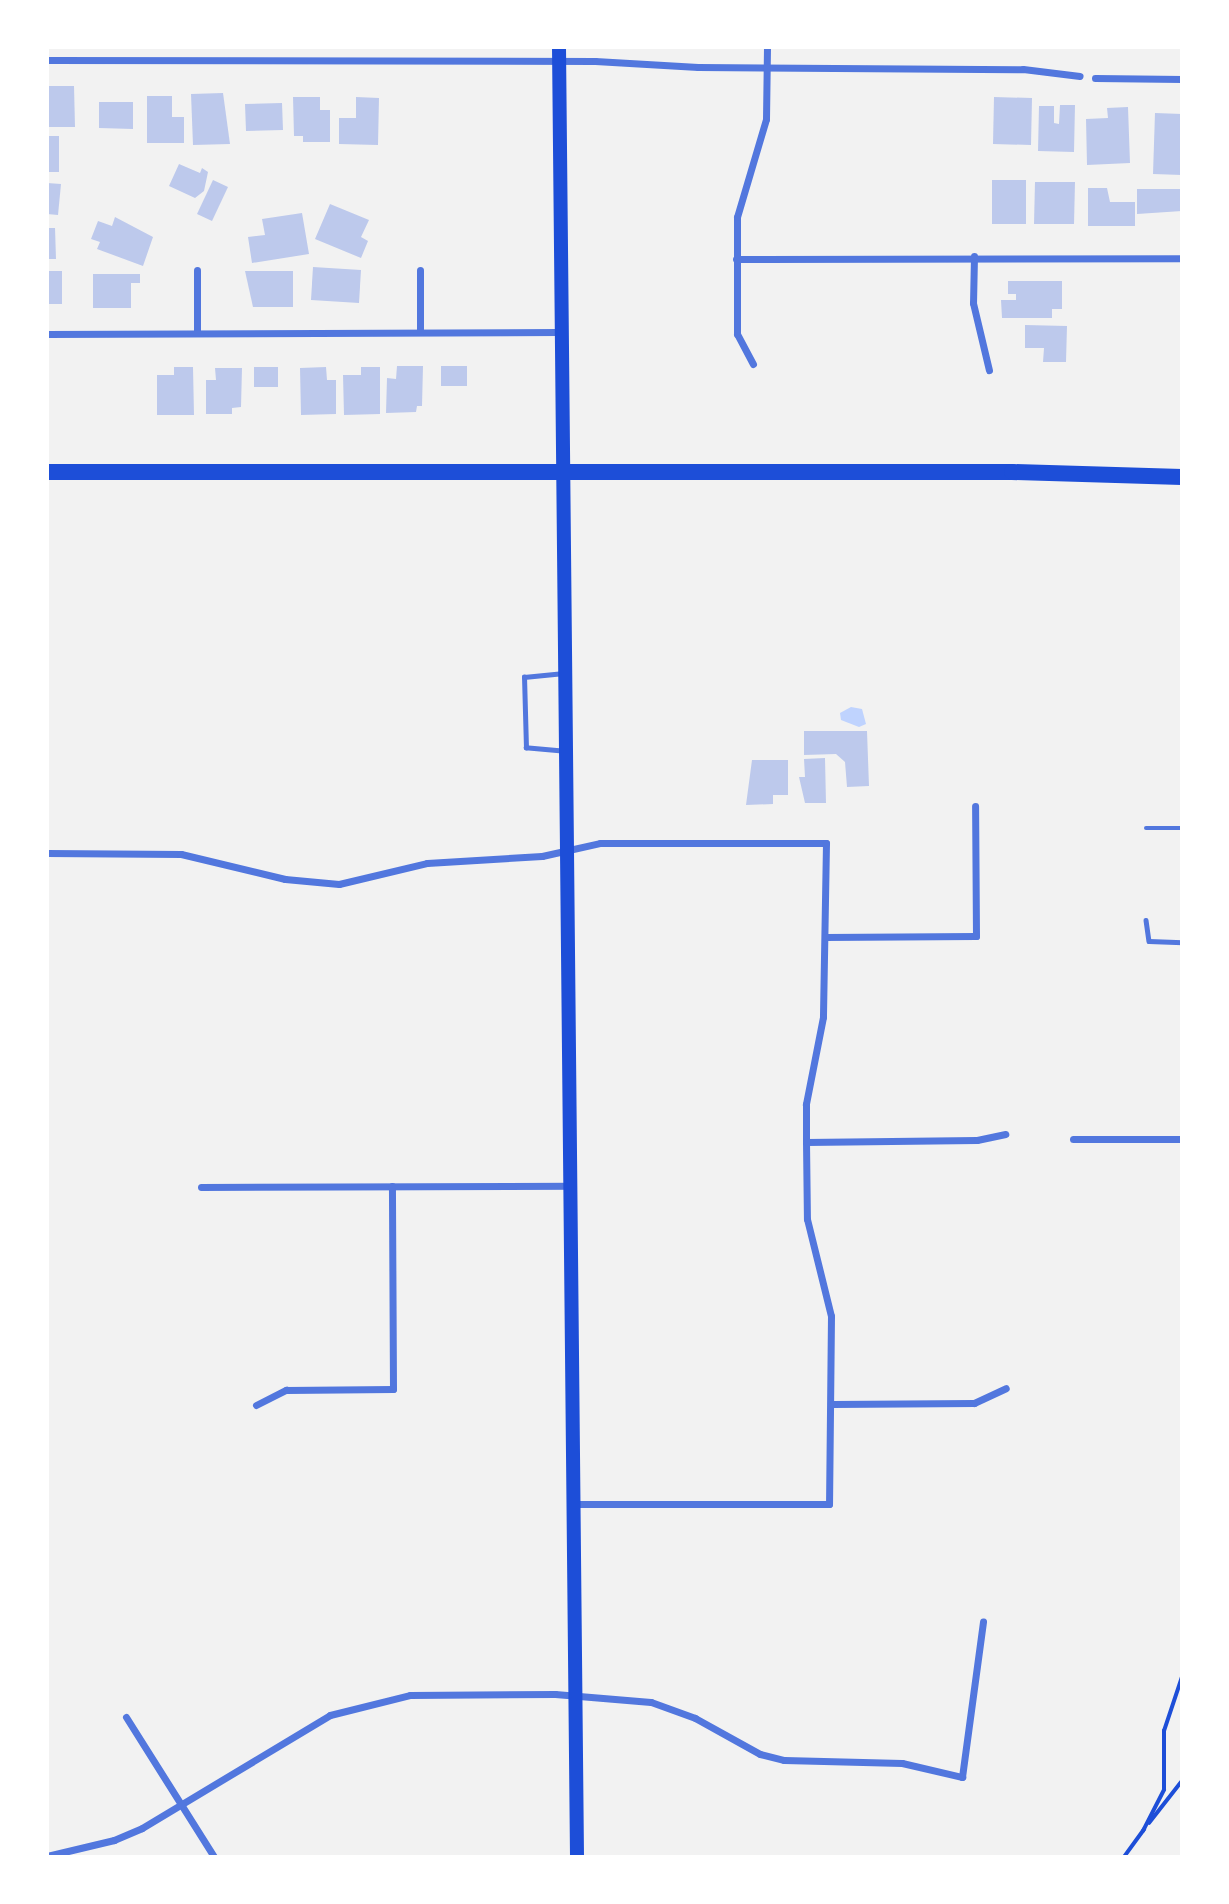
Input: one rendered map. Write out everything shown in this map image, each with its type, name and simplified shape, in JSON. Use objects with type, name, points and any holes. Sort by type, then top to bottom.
[{"type":"main road","points":[[559,55],[559,332],[566,473],[570,850],[577,1857]]},
{"type":"main road","points":[[47,472],[1012,472],[1182,477]]},
{"type":"street","points":[[753,364],[737,334],[736,259],[740,199],[766,119],[767,47]]},
{"type":"street","points":[[47,60],[559,55],[767,68],[1023,69],[1080,76]]},
{"type":"street","points":[[1095,78],[1182,79]]},
{"type":"street","points":[[736,259],[974,256],[1182,258]]},
{"type":"street","points":[[974,256],[975,317],[989,370]]},
{"type":"street","points":[[197,270],[197,333]]},
{"type":"street","points":[[419,270],[420,332]]},
{"type":"street","points":[[47,334],[559,332]]},
{"type":"street","points":[[825,937],[976,936],[975,806]]},
{"type":"street","points":[[47,853],[181,854],[285,879],[339,884],[453,859],[510,859],[600,843],[826,843],[823,1017],[808,1092],[806,1142],[807,1219],[831,1316],[833,1404],[829,1504],[575,1504]]},
{"type":"street","points":[[806,1142],[977,1140],[1004,1134]]},
{"type":"street","points":[[1073,1139],[1182,1139]]},
{"type":"street","points":[[201,1187],[573,1185]]},
{"type":"street","points":[[256,1405],[286,1390],[393,1389],[392,1186]]},
{"type":"street","points":[[833,1404],[974,1403],[1006,1388]]},
{"type":"street","points":[[47,1856],[114,1840],[181,1804],[306,1727],[356,1706],[424,1695],[576,1697],[674,1708],[737,1743],[784,1760],[902,1763],[962,1777],[982,1621]]},
{"type":"street","points":[[126,1717],[214,1857]]},
{"type":"lane","points":[[568,673],[524,677],[526,748],[568,751]]},
{"type":"lane","points":[[1146,828],[1182,828]]},
{"type":"lane","points":[[1146,920],[1149,942],[1182,942]]},
{"type":"path","points":[[1143,1830],[1164,1790],[1164,1731],[1182,1676]]},
{"type":"path","points":[[1124,1857],[1182,1781]]},
{"type":"water","points":[[851,707],[862,709],[866,724],[859,727],[841,720],[840,713]]},
{"type":"building","points":[[47,86],[74,86],[75,127],[47,127]]},
{"type":"building","points":[[223,93],[230,144],[193,145],[191,94]]},
{"type":"building","points":[[147,96],[172,96],[172,117],[184,117],[184,143],[147,143]]},
{"type":"building","points":[[293,97],[320,97],[320,110],[330,110],[330,142],[303,142],[303,136],[294,136]]},
{"type":"building","points":[[356,97],[379,98],[378,145],[339,144],[339,118],[356,118]]},
{"type":"building","points":[[994,97],[1032,98],[1031,145],[993,144]]},
{"type":"building","points":[[99,102],[133,102],[133,129],[99,128]]},
{"type":"building","points":[[282,103],[283,130],[246,131],[245,104]]},
{"type":"building","points":[[1060,105],[1075,105],[1074,152],[1038,151],[1039,106],[1054,106],[1054,123],[1059,124]]},
{"type":"building","points":[[1128,107],[1130,163],[1087,165],[1086,119],[1108,118],[1107,108]]},
{"type":"building","points":[[1155,113],[1182,114],[1182,175],[1153,174]]},
{"type":"building","points":[[47,136],[59,136],[59,172],[47,172]]},
{"type":"building","points":[[179,164],[200,173],[202,168],[208,172],[204,191],[195,198],[169,186]]},
{"type":"building","points":[[213,180],[228,187],[212,221],[197,214]]},
{"type":"building","points":[[992,180],[1026,180],[1026,224],[992,224]]},
{"type":"building","points":[[1035,182],[1075,182],[1074,224],[1034,224]]},
{"type":"building","points":[[47,183],[61,184],[58,215],[47,214]]},
{"type":"building","points":[[1088,188],[1107,188],[1110,202],[1135,202],[1135,226],[1088,226]]},
{"type":"building","points":[[1137,189],[1182,189],[1182,211],[1137,214]]},
{"type":"building","points":[[330,204],[369,220],[361,237],[368,241],[361,258],[315,239]]},
{"type":"building","points":[[302,213],[309,254],[252,263],[248,237],[265,235],[262,219]]},
{"type":"building","points":[[115,217],[153,237],[143,266],[97,249],[100,242],[91,239],[98,221],[112,226]]},
{"type":"building","points":[[47,228],[55,228],[56,259],[47,259]]},
{"type":"building","points":[[313,267],[361,270],[359,303],[311,300]]},
{"type":"building","points":[[47,271],[62,271],[62,304],[47,304]]},
{"type":"building","points":[[245,271],[293,271],[293,307],[253,307]]},
{"type":"building","points":[[93,274],[140,274],[140,283],[131,283],[131,308],[93,308]]},
{"type":"building","points":[[1008,281],[1062,281],[1062,309],[1052,309],[1052,318],[1002,318],[1001,300],[1016,300],[1016,294],[1008,294]]},
{"type":"building","points":[[1025,325],[1067,326],[1066,362],[1043,362],[1044,348],[1025,348]]},
{"type":"building","points":[[397,366],[423,366],[422,406],[417,406],[416,412],[386,413],[387,378],[396,379]]},
{"type":"building","points":[[441,366],[467,366],[467,386],[441,386]]},
{"type":"building","points":[[174,367],[193,367],[194,415],[157,415],[157,375],[174,375]]},
{"type":"building","points":[[254,367],[278,367],[278,387],[254,387]]},
{"type":"building","points":[[326,367],[327,380],[336,380],[336,414],[301,415],[300,368]]},
{"type":"building","points":[[361,367],[380,367],[380,414],[344,415],[343,375],[361,375]]},
{"type":"building","points":[[215,368],[242,368],[241,407],[232,408],[232,414],[206,414],[206,380],[216,380]]},
{"type":"building","points":[[804,731],[867,731],[869,786],[847,787],[845,762],[836,754],[804,755]]},
{"type":"building","points":[[825,758],[826,803],[805,803],[799,777],[805,777],[804,759]]},
{"type":"building","points":[[752,760],[788,760],[788,795],[773,795],[773,804],[746,805]]}]
